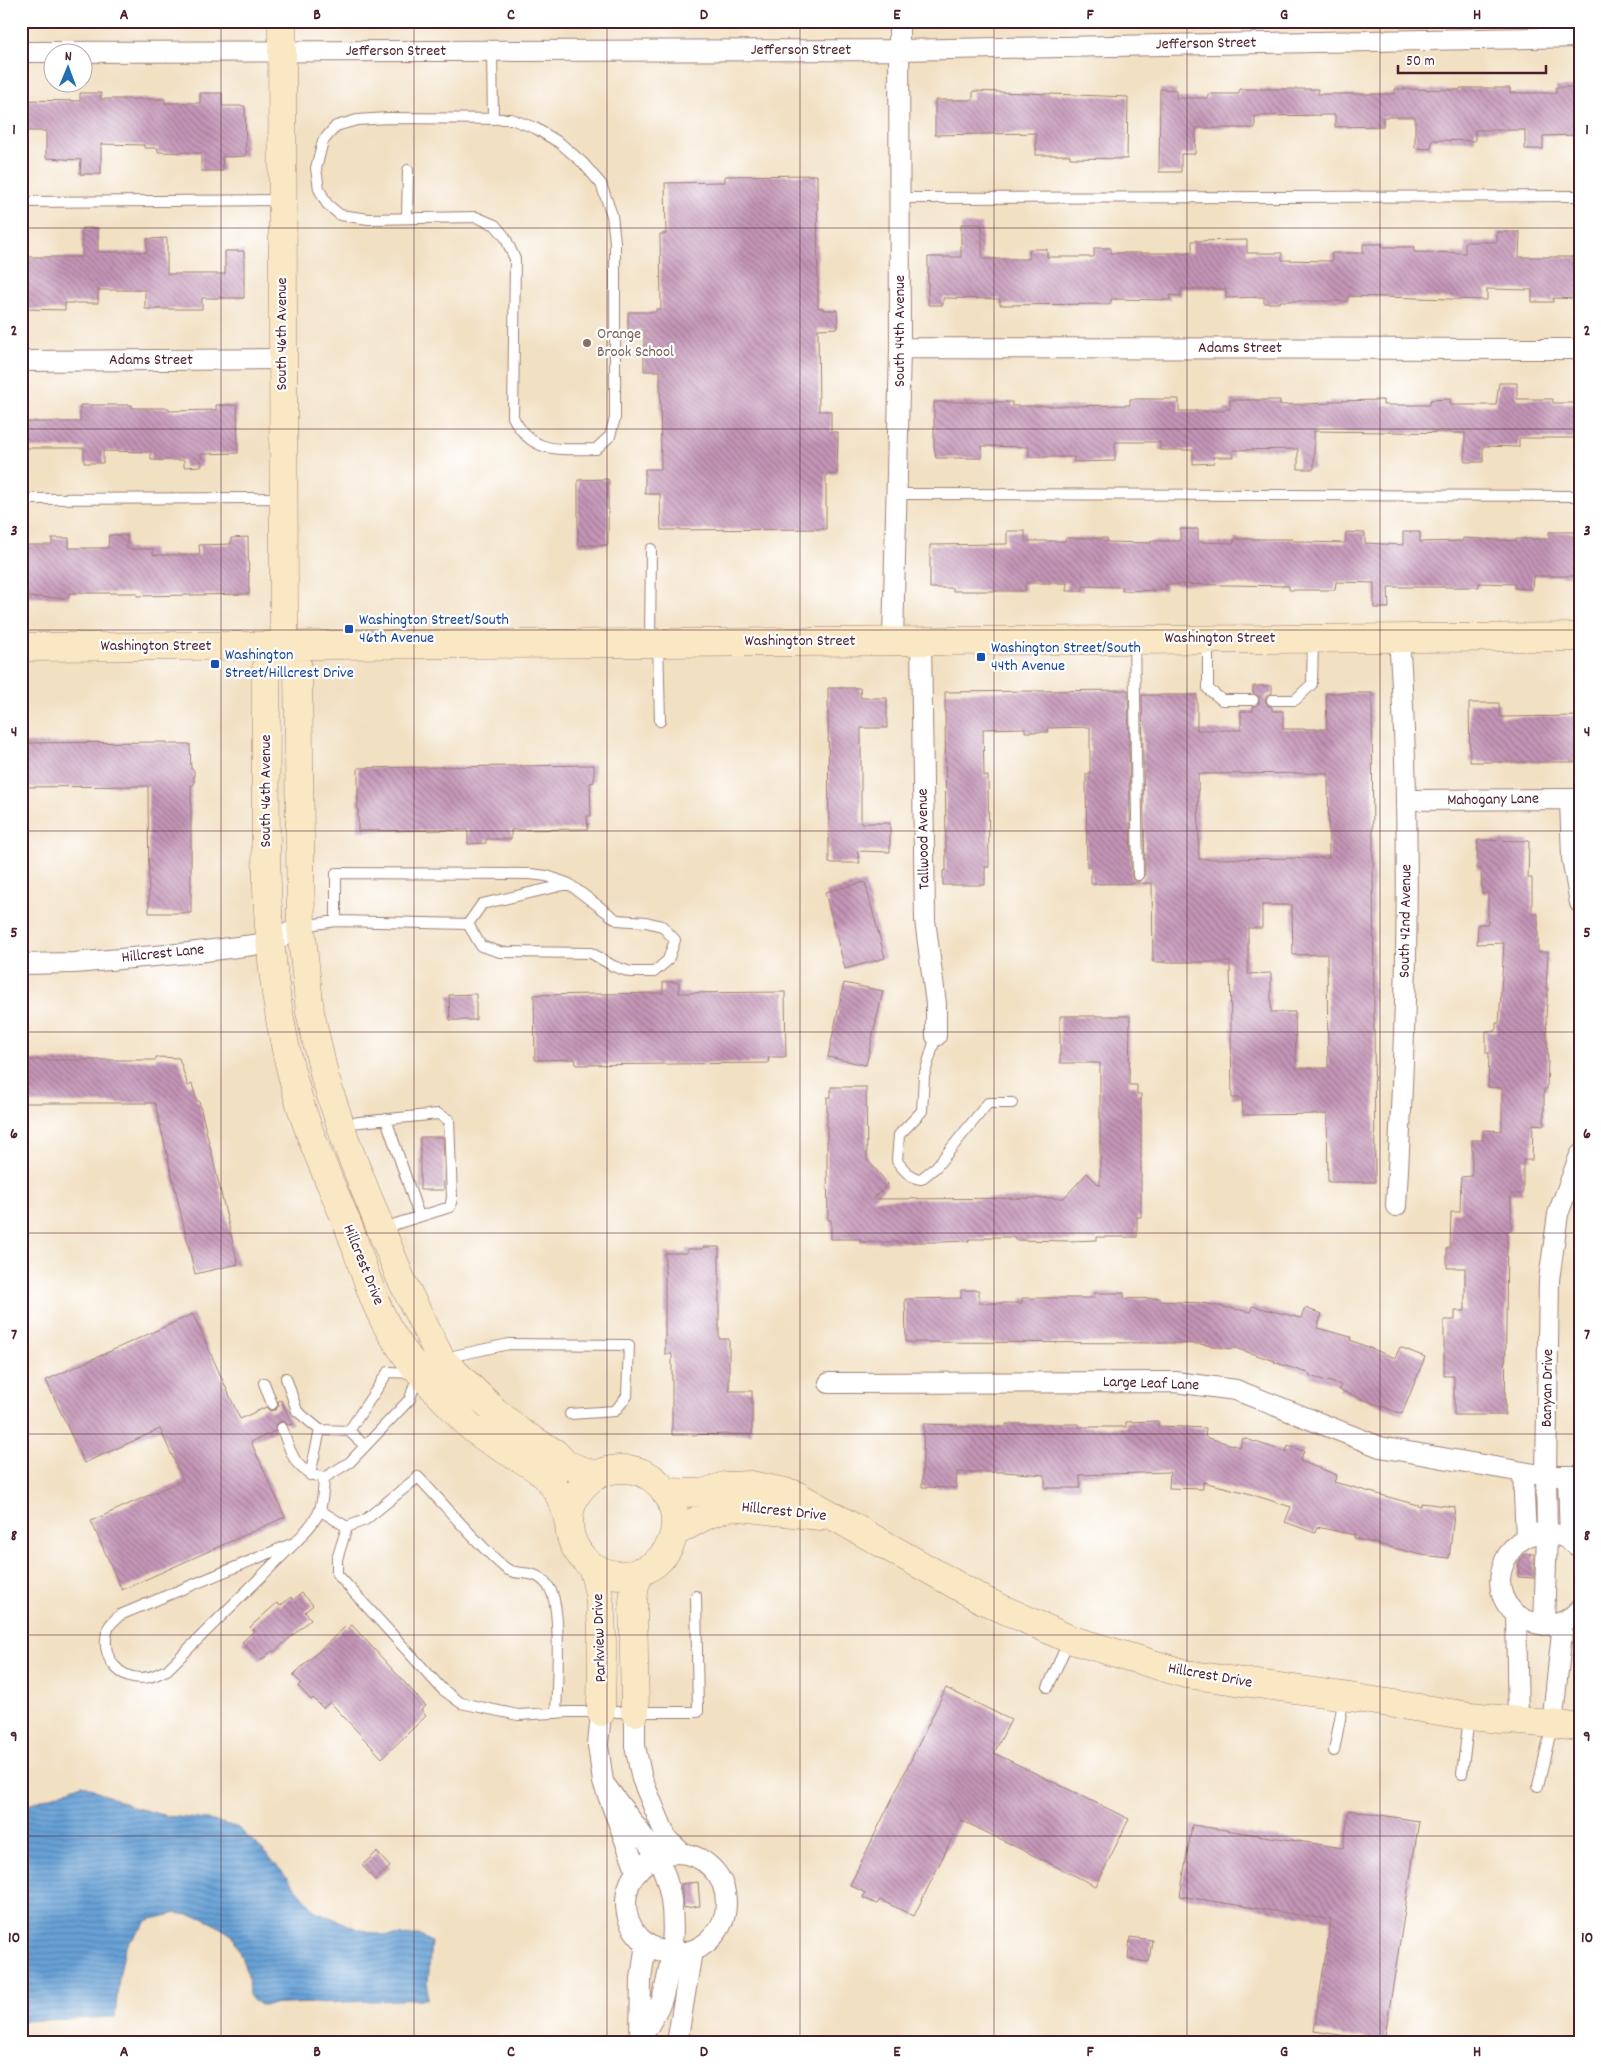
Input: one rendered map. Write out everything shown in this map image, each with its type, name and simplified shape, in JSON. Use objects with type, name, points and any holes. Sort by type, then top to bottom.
[{"type":"street","name":"South 46th Avenue","points":[[282,21],[281,359],[285,646],[298,667],[301,927]]},
{"type":"street","name":"South 44th Avenue","points":[[893,640],[900,348],[899,21]]},
{"type":"street","name":"Jefferson Street","points":[[21,52],[899,50],[1580,37]]},
{"type":"street","name":"Adams Street","points":[[900,348],[1580,349]]},
{"type":"street","name":"Adams Street","points":[[21,361],[281,359]]},
{"type":"street","name":"South 42nd Avenue","points":[[1396,1206],[1404,1060],[1406,800],[1399,637]]},
{"type":"street","name":"Washington Street","points":[[21,647],[1580,637]]},
{"type":"street","name":"Tallwood Avenue","points":[[921,640],[924,920],[936,1004],[936,1036]]},
{"type":"street","name":"South 46th Avenue","points":[[269,943],[266,669],[285,646]]},
{"type":"street","name":"Mahogany Lane","points":[[1406,800],[1575,799]]},
{"type":"street","points":[[1575,799],[1572,858],[1580,902]]},
{"type":"street","name":"Hillcrest Lane","points":[[21,964],[74,963],[189,953],[269,943],[301,927]]},
{"type":"street","name":"Hillcrest Drive","points":[[301,927],[310,1012],[325,1078],[340,1124],[400,1279],[429,1366],[475,1431],[540,1470],[555,1485],[564,1502],[570,1537],[578,1553],[591,1565],[607,1573],[624,1575],[641,1571],[656,1562],[668,1549],[674,1533],[705,1516],[731,1506],[841,1519]]},
{"type":"street","name":"Hillcrest Drive","points":[[269,943],[280,1022],[294,1086],[317,1155],[394,1339],[429,1366],[495,1411],[520,1432],[555,1453],[565,1464],[595,1476]]},
{"type":"street","name":"Banyan Drive","points":[[1552,1725],[1553,1624],[1547,1533],[1546,1476],[1549,1280],[1558,1214],[1580,1155]]},
{"type":"street","name":"Large Leaf Lane","points":[[829,1383],[1175,1382],[1236,1390],[1380,1448],[1523,1473],[1546,1476],[1574,1476]]},
{"type":"street","points":[[568,1519],[572,1502],[581,1487],[595,1476],[612,1470],[630,1469],[646,1475],[666,1492],[675,1516],[674,1533]]},
{"type":"street","points":[[1523,1473],[1526,1537]]},
{"type":"street","points":[[1574,1476],[1575,1543],[1547,1533],[1526,1537],[1513,1546],[1504,1558],[1500,1573],[1500,1588],[1506,1602],[1516,1614],[1529,1622],[1553,1624],[1580,1609]]},
{"type":"street","name":"Hillcrest Drive","points":[[666,1492],[702,1493],[726,1486],[751,1485],[794,1494],[983,1600],[1069,1639],[1186,1674],[1470,1716],[1580,1727]]},
{"type":"street","name":"Parkview Drive","points":[[591,1565],[598,1581],[600,1602],[602,1712]]},
{"type":"street","name":"Parkview Drive","points":[[635,1712],[633,1601],[635,1585],[641,1571]]},
{"type":"street","points":[[1516,1614],[1518,1722]]},
{"type":"street","points":[[602,1712],[598,1745],[603,1782],[637,1872]]},
{"type":"street","points":[[635,1712],[635,1746],[642,1779],[666,1839],[682,1853]]},
{"type":"street","points":[[603,1782],[656,1858],[665,1875],[672,1909],[670,1953],[663,1998],[639,2042]]},
{"type":"street","points":[[682,1853],[699,1858],[713,1868],[723,1883],[727,1900],[725,1917],[717,1933],[706,1944],[692,1951],[670,1953],[660,1951],[646,1943],[635,1932],[627,1910],[629,1886],[637,1872],[648,1861],[664,1854],[682,1853]]},
{"type":"street","points":[[639,2042],[641,1979],[646,1943]]},
{"type":"street","points":[[677,2043],[692,1951]]},
{"type":"lane","points":[[492,51],[494,118]]},
{"type":"lane","points":[[511,119],[535,128],[560,143],[582,163],[600,184],[612,215],[615,242],[615,418],[610,436],[596,449],[550,449],[521,433],[513,417],[515,259],[505,238],[495,226],[476,217],[407,218],[369,219],[340,215],[327,204],[319,189],[316,168],[323,141],[336,126],[357,120],[511,119]]},
{"type":"lane","points":[[407,218],[408,170]]},
{"type":"lane","points":[[900,198],[1580,196]]},
{"type":"lane","points":[[21,202],[282,200]]},
{"type":"lane","points":[[897,494],[1580,496]]},
{"type":"lane","points":[[21,499],[283,498]]},
{"type":"lane","points":[[651,550],[654,642],[660,721]]},
{"type":"lane","points":[[1272,700],[1295,700],[1312,684],[1313,638]]},
{"type":"lane","points":[[1134,639],[1138,875]]},
{"type":"lane","points":[[1208,639],[1208,690],[1222,700],[1253,700]]},
{"type":"lane","points":[[336,921],[336,873],[530,874],[547,876],[569,884],[617,920],[646,922],[662,926],[675,940],[668,960],[654,972],[630,972],[613,966],[591,953],[500,952],[481,946],[468,924]]},
{"type":"lane","points":[[468,924],[482,904],[569,884]]},
{"type":"lane","points":[[301,927],[336,921],[468,924]]},
{"type":"lane","points":[[936,1036],[924,1076],[922,1111],[899,1135],[897,1162],[905,1171],[914,1178],[921,1179],[936,1167],[988,1103],[1012,1103]]},
{"type":"lane","points":[[340,1124],[438,1114],[449,1120],[452,1198],[450,1208],[380,1229]]},
{"type":"lane","points":[[386,1119],[419,1216]]},
{"type":"lane","points":[[349,1432],[388,1372],[429,1366],[509,1344],[629,1346],[627,1396],[615,1411],[570,1414]]},
{"type":"lane","points":[[282,1428],[295,1462],[310,1475],[324,1478],[350,1462],[410,1399],[429,1366]]},
{"type":"lane","points":[[286,1378],[297,1411],[320,1430],[349,1432],[365,1446]]},
{"type":"lane","points":[[264,1383],[272,1404]]},
{"type":"lane","points":[[310,1475],[320,1430]]},
{"type":"lane","points":[[347,1527],[365,1520],[418,1477],[506,1569],[540,1576],[551,1590],[556,1604],[558,1663],[556,1713]]},
{"type":"lane","points":[[296,1542],[120,1615],[108,1627],[105,1644],[108,1658],[116,1670],[132,1676],[148,1678],[167,1670],[296,1542],[321,1511],[324,1478]]},
{"type":"lane","points":[[321,1511],[347,1527]]},
{"type":"lane","points":[[347,1527],[337,1559],[337,1574],[442,1689],[461,1703],[491,1710],[518,1715],[602,1712],[698,1712],[696,1596]]},
{"type":"lane","points":[[1048,1688],[1069,1639]]},
{"type":"lane","points":[[1334,1751],[1344,1696]]},
{"type":"lane","points":[[1462,1774],[1470,1716]]},
{"type":"lane","points":[[1538,1786],[1552,1725]]},
{"type":"water","points":[[82,1784],[133,1807],[167,1816],[209,1820],[237,1827],[266,1853],[316,1911],[358,1929],[387,1936],[419,1935],[431,1942],[427,1999],[260,2005],[249,1997],[248,1975],[233,1936],[205,1918],[177,1913],[148,1920],[125,1948],[119,1978],[115,2017],[21,2021],[21,1808]]},
{"type":"building","points":[[1556,87],[1574,87],[1576,135],[1543,136],[1543,149],[1525,149],[1525,130],[1475,130],[1475,141],[1432,140],[1431,149],[1415,148],[1415,117],[1383,117],[1383,126],[1335,127],[1335,115],[1255,116],[1255,128],[1196,128],[1195,154],[1181,154],[1181,172],[1159,172],[1160,89],[1176,90],[1176,98],[1208,98],[1208,94],[1239,94],[1239,89],[1318,89],[1318,94],[1395,94],[1395,89],[1460,90],[1460,88],[1510,88],[1510,93],[1556,93]]},
{"type":"building","points":[[973,91],[1128,97],[1127,159],[1070,158],[1070,155],[1036,155],[1036,133],[935,135],[935,100],[973,100]]},
{"type":"building","points":[[80,93],[101,93],[101,99],[165,99],[165,103],[200,103],[200,93],[222,93],[222,106],[245,106],[246,156],[222,157],[223,171],[201,171],[201,153],[158,152],[158,148],[144,148],[144,145],[101,144],[101,174],[80,174],[81,160],[46,158],[46,131],[21,131],[21,100],[80,101]]},
{"type":"building","points":[[817,175],[818,308],[837,310],[838,328],[818,329],[819,411],[831,411],[831,432],[838,432],[837,474],[826,474],[826,529],[661,530],[660,494],[645,494],[645,469],[661,469],[660,371],[644,371],[644,330],[628,330],[628,312],[656,312],[656,309],[661,309],[660,234],[666,234],[665,183],[725,182],[725,176]]},
{"type":"building","points":[[961,224],[982,224],[982,259],[1029,259],[1029,249],[1047,249],[1047,257],[1094,257],[1094,248],[1111,248],[1111,253],[1192,253],[1192,241],[1247,240],[1247,253],[1282,253],[1282,260],[1332,261],[1332,253],[1363,253],[1363,244],[1382,244],[1382,247],[1414,247],[1414,252],[1465,253],[1465,242],[1497,242],[1497,232],[1520,232],[1519,257],[1580,257],[1580,299],[1553,298],[1553,302],[1532,302],[1532,290],[1487,289],[1487,300],[1348,296],[1348,301],[1280,301],[1280,303],[1264,303],[1264,297],[1226,298],[1226,289],[1181,289],[1181,296],[1170,295],[1170,300],[1111,299],[1111,304],[1000,305],[1000,299],[943,298],[943,305],[928,305],[928,257],[961,257]]},
{"type":"building","points":[[82,228],[98,228],[98,252],[147,252],[147,239],[167,238],[167,274],[225,274],[225,251],[244,251],[244,298],[202,298],[202,309],[145,309],[145,290],[98,290],[98,303],[65,303],[65,310],[21,309],[21,257],[82,257]]},
{"type":"building","points":[[1499,383],[1517,383],[1517,399],[1553,399],[1553,403],[1580,403],[1580,438],[1519,438],[1519,447],[1483,446],[1483,462],[1465,462],[1465,433],[1314,431],[1314,469],[1298,469],[1298,449],[1233,450],[1234,457],[1213,457],[1214,463],[1193,464],[1193,450],[1160,450],[1160,442],[1115,442],[1115,461],[1074,462],[1074,457],[1029,457],[1029,447],[982,446],[982,458],[936,458],[934,445],[934,402],[1012,402],[1012,406],[1070,406],[1130,405],[1130,399],[1179,399],[1179,411],[1224,411],[1224,409],[1230,409],[1230,400],[1280,400],[1280,405],[1330,403],[1330,401],[1383,400],[1383,405],[1430,405],[1430,400],[1450,399],[1451,405],[1496,405]]},
{"type":"building","points":[[80,405],[132,405],[132,408],[169,408],[169,411],[216,410],[216,405],[237,405],[238,453],[201,454],[202,466],[184,467],[184,460],[151,460],[151,452],[103,451],[103,463],[84,463],[84,448],[21,448],[21,422],[80,422]]},
{"type":"building","points":[[608,479],[608,545],[578,545],[578,480]]},
{"type":"building","points":[[1180,529],[1198,529],[1198,542],[1234,543],[1234,539],[1292,539],[1292,541],[1305,542],[1345,543],[1346,532],[1365,533],[1365,543],[1403,545],[1403,532],[1420,532],[1420,542],[1463,541],[1463,538],[1516,541],[1516,539],[1549,539],[1549,532],[1580,532],[1580,576],[1533,576],[1532,589],[1514,588],[1515,584],[1479,583],[1479,587],[1388,587],[1389,608],[1374,608],[1374,583],[1336,582],[1335,590],[1289,590],[1289,586],[1166,584],[1165,590],[1122,591],[1123,587],[1083,586],[1083,591],[1066,591],[1067,583],[1025,583],[1025,591],[953,591],[953,588],[930,588],[930,545],[1007,544],[1007,531],[1025,531],[1025,541],[1107,538],[1107,542],[1151,543],[1151,541],[1180,541]]},
{"type":"building","points":[[109,535],[127,535],[127,549],[153,549],[153,555],[200,555],[199,545],[231,544],[231,538],[248,537],[249,594],[137,596],[137,593],[69,593],[69,598],[21,597],[21,545],[52,545],[52,538],[69,538],[69,548],[108,548]]},
{"type":"building","points":[[1253,686],[1272,686],[1272,693],[1266,696],[1265,700],[1268,706],[1272,707],[1272,711],[1283,711],[1283,729],[1327,729],[1326,693],[1372,693],[1375,1182],[1328,1182],[1327,1114],[1243,1115],[1242,1098],[1232,1098],[1230,962],[1153,962],[1152,883],[1091,884],[1091,867],[1087,867],[1086,774],[1090,774],[1090,727],[1047,728],[1048,732],[1025,732],[1025,728],[983,729],[984,776],[988,776],[989,867],[985,867],[985,885],[943,885],[943,871],[946,870],[945,692],[1128,690],[1131,875],[1134,881],[1139,882],[1145,875],[1142,695],[1197,695],[1197,730],[1241,730],[1241,711],[1253,711],[1253,707],[1259,703],[1259,696],[1253,693]],"holes":[[[1328,773],[1329,858],[1199,859],[1198,774]],[[1262,905],[1292,905],[1293,955],[1327,954],[1328,1068],[1296,1068],[1295,1012],[1271,1012],[1271,973],[1248,974],[1248,928],[1262,928]]]},
{"type":"building","points":[[828,688],[860,688],[861,698],[887,698],[887,728],[861,728],[861,823],[890,823],[890,852],[857,851],[860,863],[829,863]]},
{"type":"building","points":[[1469,703],[1499,703],[1500,717],[1580,716],[1580,762],[1470,762]]},
{"type":"building","points":[[167,742],[167,744],[190,744],[191,769],[194,770],[194,785],[191,785],[191,913],[149,913],[148,786],[21,787],[21,743]]},
{"type":"building","points":[[594,765],[594,782],[590,783],[591,816],[587,816],[588,829],[511,830],[511,839],[486,839],[486,843],[468,844],[468,830],[358,831],[358,768]]},
{"type":"building","points":[[1478,840],[1529,841],[1528,878],[1532,878],[1532,914],[1538,914],[1538,952],[1548,952],[1546,1017],[1548,1060],[1547,1089],[1544,1089],[1544,1125],[1533,1124],[1532,1160],[1523,1160],[1523,1194],[1511,1194],[1511,1231],[1507,1231],[1505,1415],[1454,1415],[1454,1376],[1444,1376],[1444,1320],[1455,1320],[1455,1311],[1465,1311],[1465,1268],[1447,1268],[1447,1248],[1450,1248],[1451,1212],[1460,1212],[1461,1177],[1472,1176],[1472,1140],[1483,1140],[1483,1130],[1502,1131],[1502,1088],[1488,1087],[1489,1053],[1486,1053],[1486,1031],[1496,1031],[1496,1023],[1499,1023],[1504,943],[1477,944],[1478,924],[1488,924],[1488,893],[1482,893],[1481,869],[1477,869]]},
{"type":"building","points":[[865,882],[885,958],[845,969],[825,892]]},
{"type":"building","points":[[663,982],[679,982],[679,993],[785,992],[786,1057],[769,1057],[768,1063],[576,1065],[575,1059],[535,1060],[534,995],[663,993]]},
{"type":"building","points":[[844,983],[883,991],[866,1065],[828,1057]]},
{"type":"building","points":[[476,994],[476,1020],[450,1020],[449,995]]},
{"type":"building","points":[[1060,1016],[1130,1016],[1129,1085],[1137,1085],[1137,1094],[1141,1094],[1141,1217],[1137,1217],[1137,1237],[1097,1237],[1097,1240],[1070,1241],[1015,1240],[1015,1237],[985,1237],[985,1239],[969,1239],[969,1241],[942,1242],[860,1242],[860,1239],[831,1239],[831,1220],[828,1220],[827,1097],[831,1097],[831,1087],[866,1087],[867,1159],[888,1184],[873,1199],[1064,1198],[1087,1173],[1100,1186],[1100,1063],[1060,1063]]},
{"type":"building","points":[[156,1057],[179,1058],[188,1086],[192,1084],[197,1101],[199,1101],[238,1264],[195,1274],[155,1103],[21,1103],[21,1060],[156,1060]]},
{"type":"building","points":[[420,1137],[443,1137],[444,1190],[420,1190]]},
{"type":"building","points":[[703,1247],[719,1247],[719,1339],[729,1339],[729,1391],[752,1391],[752,1434],[672,1435],[672,1354],[665,1354],[665,1253],[687,1253],[687,1249],[703,1249]]},
{"type":"building","points":[[961,1290],[979,1290],[979,1303],[1022,1303],[1022,1298],[1094,1298],[1094,1293],[1124,1293],[1124,1299],[1160,1298],[1160,1301],[1201,1303],[1251,1312],[1252,1306],[1301,1318],[1305,1308],[1322,1314],[1317,1328],[1351,1337],[1350,1340],[1395,1358],[1400,1347],[1425,1357],[1402,1414],[1339,1390],[1341,1385],[1309,1376],[1310,1374],[1232,1347],[1232,1349],[1200,1344],[1171,1343],[906,1342],[905,1299],[961,1298]]},
{"type":"building","points":[[193,1314],[240,1419],[266,1407],[270,1411],[275,1410],[279,1406],[278,1401],[281,1400],[292,1424],[288,1425],[284,1421],[279,1422],[275,1426],[276,1431],[251,1442],[285,1517],[122,1590],[91,1521],[183,1480],[160,1429],[84,1463],[46,1380]]},
{"type":"building","points":[[1158,1421],[1158,1426],[1206,1428],[1205,1437],[1240,1447],[1243,1438],[1286,1452],[1288,1446],[1304,1451],[1300,1461],[1337,1475],[1334,1482],[1421,1506],[1421,1503],[1455,1507],[1449,1558],[1422,1555],[1354,1538],[1355,1535],[1317,1527],[1315,1533],[1285,1522],[1291,1507],[1244,1492],[1203,1482],[1203,1489],[1169,1488],[1170,1472],[1080,1475],[1080,1488],[1045,1488],[1045,1475],[1004,1472],[957,1472],[956,1488],[922,1487],[924,1424],[958,1425],[958,1427],[1006,1427],[1006,1424],[1079,1424],[1079,1427],[1126,1427],[1126,1422]]},
{"type":"building","points":[[1525,1554],[1534,1554],[1534,1578],[1518,1577],[1519,1562]]},
{"type":"building","points":[[302,1593],[313,1605],[305,1612],[311,1619],[274,1652],[272,1651],[260,1661],[242,1642],[254,1631],[250,1627],[277,1603],[280,1606],[291,1597],[293,1600]]},
{"type":"building","points":[[352,1625],[426,1706],[421,1710],[426,1716],[382,1758],[330,1702],[323,1708],[313,1698],[311,1700],[298,1686],[301,1683],[293,1675],[345,1627],[347,1629]]},
{"type":"building","points":[[946,1688],[1011,1720],[994,1753],[1129,1819],[1096,1886],[961,1820],[914,1916],[880,1900],[877,1904],[863,1898],[865,1893],[850,1885]]},
{"type":"building","points":[[1349,1810],[1419,1821],[1384,2042],[1314,2031],[1331,1920],[1180,1896],[1192,1825],[1343,1848]]},
{"type":"building","points":[[377,1852],[390,1867],[375,1880],[362,1865]]},
{"type":"building","points":[[698,1882],[700,1906],[684,1908],[681,1884]]},
{"type":"building","points":[[1130,1937],[1152,1940],[1149,1962],[1128,1959]]},
{"type":"place","name":"Orange Brook School","points":[[587,343]]},
{"type":"place","name":"Washington Street/South 46th Avenue","points":[[349,629]]},
{"type":"place","name":"Washington Street/South 44th Avenue","points":[[981,657]]},
{"type":"place","name":"Washington Street/Hillcrest Drive","points":[[215,664]]}]
